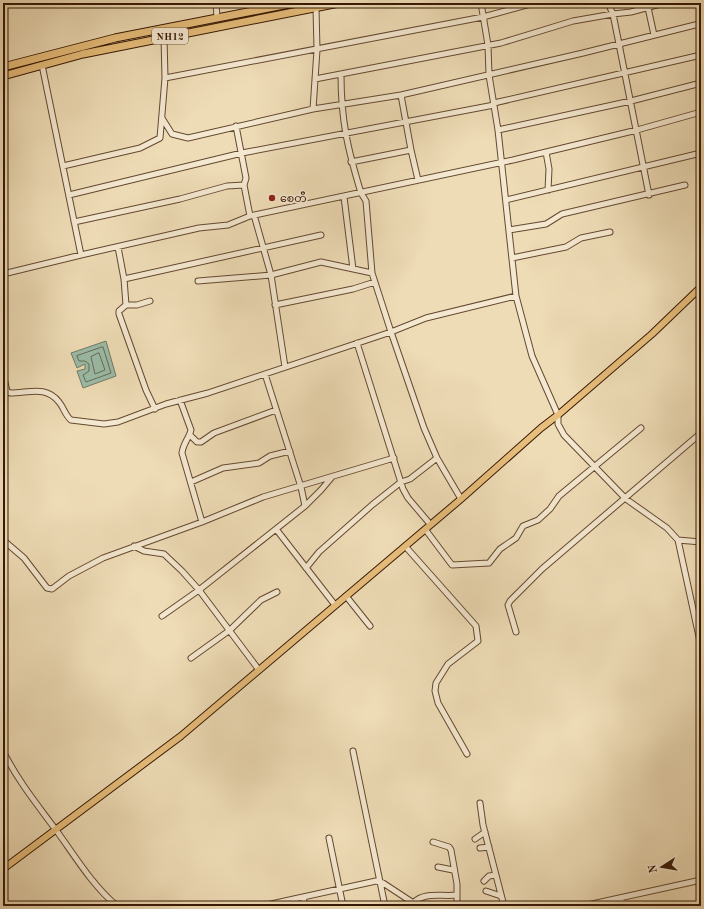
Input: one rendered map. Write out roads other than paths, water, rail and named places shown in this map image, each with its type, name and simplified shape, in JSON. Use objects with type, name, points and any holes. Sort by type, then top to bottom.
[{"type":"highway","name":"NH12","points":[[3,67],[115,38],[294,3]]},
{"type":"highway","name":"NH12","points":[[3,76],[83,54],[339,3]]},
{"type":"main road","points":[[3,869],[181,736],[461,499],[541,428],[558,416],[652,334],[701,287]]},
{"type":"street","points":[[216,3],[217,18]]},
{"type":"street","points":[[481,3],[488,45],[489,74],[498,130],[516,296],[532,356],[558,416],[558,424],[564,435],[626,499],[666,528],[678,540],[701,646]]},
{"type":"street","points":[[164,78],[483,17],[534,3]]},
{"type":"street","points":[[608,3],[613,14],[649,195]]},
{"type":"street","points":[[315,79],[488,45],[573,21],[631,12],[647,5],[664,3]]},
{"type":"street","points":[[647,5],[654,35]]},
{"type":"street","points":[[313,109],[316,50],[316,8]]},
{"type":"street","points":[[162,118],[172,134],[188,138],[313,109],[401,95],[699,24]]},
{"type":"street","points":[[63,166],[140,148],[160,138],[164,78],[164,37]]},
{"type":"street","points":[[69,195],[242,154],[494,104],[701,55]]},
{"type":"street","points":[[42,65],[81,254]]},
{"type":"street","points":[[341,75],[341,105],[345,134],[361,193],[366,201],[372,273],[414,402],[437,458],[461,499]]},
{"type":"street","points":[[498,130],[631,101],[701,83]]},
{"type":"street","points":[[401,95],[404,122],[418,180]]},
{"type":"street","points":[[3,274],[81,254],[200,228],[222,227],[252,215],[344,197],[546,152],[637,130],[701,112]]},
{"type":"street","points":[[236,126],[246,178],[244,185],[252,215],[264,247],[271,275],[286,367]]},
{"type":"street","points":[[352,162],[411,150]]},
{"type":"street","points":[[546,152],[549,169],[548,190]]},
{"type":"street","points":[[506,200],[701,153]]},
{"type":"street","points":[[74,222],[180,199],[227,186],[244,185]]},
{"type":"street","points":[[509,230],[546,224],[562,214],[649,195],[685,185]]},
{"type":"street","points":[[344,197],[353,269]]},
{"type":"street","points":[[512,258],[566,247],[581,238],[610,232]]},
{"type":"street","points":[[124,279],[321,234]]},
{"type":"street","points":[[118,247],[124,279],[126,305]]},
{"type":"street","points":[[198,281],[271,275],[321,262],[372,273]]},
{"type":"street","points":[[276,304],[353,289],[375,282]]},
{"type":"street","points":[[3,374],[7,390],[10,393],[41,390],[48,392],[62,405],[67,417],[72,420],[104,424],[118,422],[180,400],[357,344],[426,318],[516,296]]},
{"type":"street","points":[[150,301],[137,305],[126,305],[119,311],[119,314],[146,390],[155,409]]},
{"type":"street","points":[[357,344],[401,482],[408,498],[452,565],[489,563],[493,560],[500,549],[516,538],[523,526],[538,520],[550,509],[559,496],[595,468],[641,428]]},
{"type":"street","points":[[265,374],[301,487],[305,506]]},
{"type":"street","points":[[180,400],[191,430],[190,435],[183,447],[182,453],[202,522]]},
{"type":"street","points":[[190,435],[197,442],[201,442],[214,433],[276,410]]},
{"type":"street","points":[[516,632],[508,605],[510,601],[542,570],[701,434]]},
{"type":"street","points":[[191,482],[223,468],[259,463],[270,456],[290,451]]},
{"type":"street","points":[[3,540],[24,558],[47,588],[52,589],[69,576],[103,558],[134,546],[202,522],[263,497],[301,487],[394,458]]},
{"type":"street","points":[[306,568],[319,552],[401,482],[410,479],[437,458]]},
{"type":"street","points":[[162,616],[199,590],[305,506],[332,477]]},
{"type":"street","points":[[276,529],[335,606]]},
{"type":"street","points":[[678,540],[701,542]]},
{"type":"street","points":[[134,546],[144,551],[164,554],[199,590],[259,670]]},
{"type":"street","points":[[405,546],[476,626],[478,641],[448,664],[436,683],[435,692],[438,703],[467,754]]},
{"type":"street","points":[[191,658],[230,630],[261,600],[277,592]]},
{"type":"street","points":[[346,596],[370,626]]},
{"type":"street","points":[[3,751],[16,776],[100,890],[117,906]]},
{"type":"street","points":[[353,751],[385,906]]},
{"type":"street","points":[[480,803],[485,832],[504,906]]},
{"type":"street","points":[[475,839],[485,832]]},
{"type":"street","points":[[329,838],[343,906]]},
{"type":"street","points":[[432,842],[449,847],[452,854],[453,870],[456,880],[457,906]]},
{"type":"street","points":[[480,848],[489,847]]},
{"type":"street","points":[[438,867],[453,870]]},
{"type":"street","points":[[484,881],[489,876],[496,875]]},
{"type":"street","points":[[583,906],[701,880]]},
{"type":"street","points":[[262,906],[376,881],[416,904],[418,898],[430,895],[456,895]]},
{"type":"street","points":[[486,891],[501,896]]},
{"type":"street","points":[[303,897],[305,906]]},
{"type":"street","points":[[621,898],[623,906]]},
{"type":"water","points":[[106,341],[116,376],[83,388],[77,371],[85,369],[85,364],[77,368],[71,353]]},
{"type":"place","name":"စေတီ","points":[[272,198]]}]
